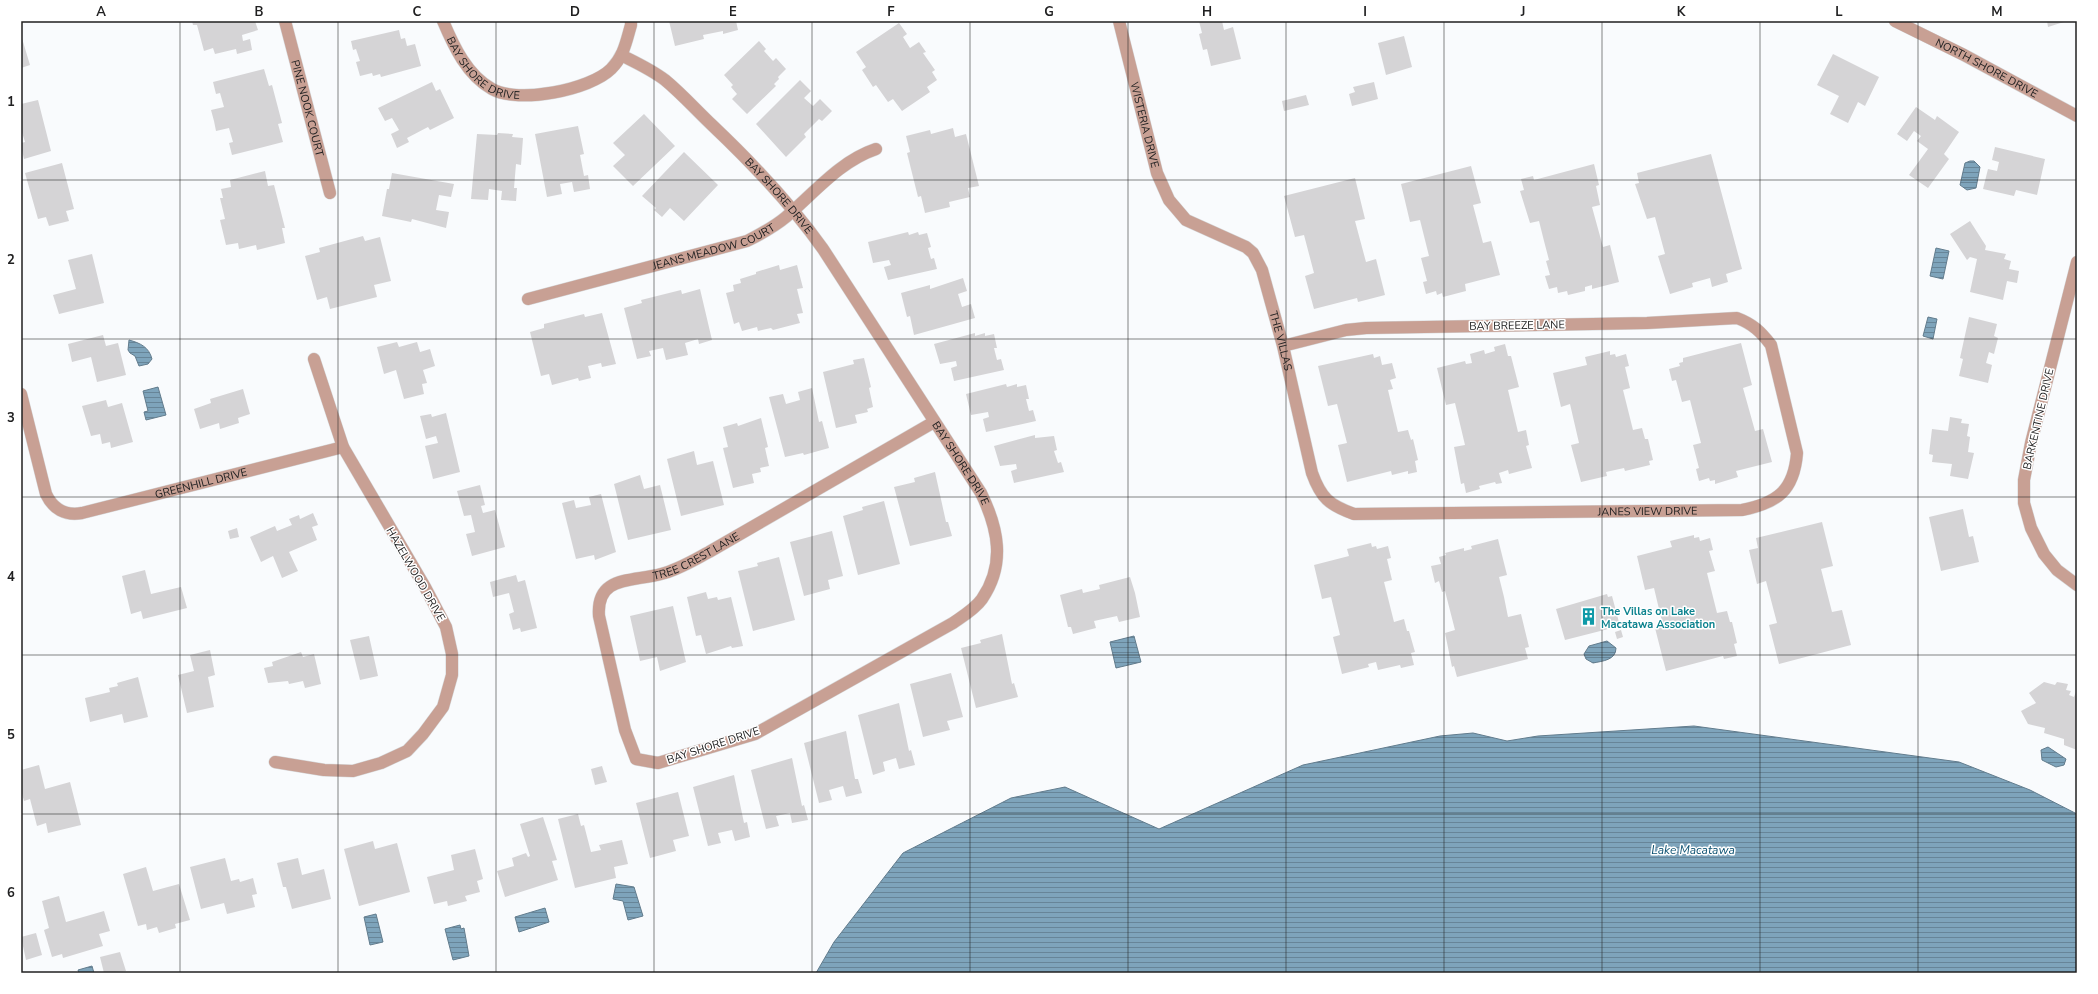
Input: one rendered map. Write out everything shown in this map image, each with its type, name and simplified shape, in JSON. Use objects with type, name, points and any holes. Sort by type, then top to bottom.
[{"type":"street","name":"BAY SHORE DRIVE","points":[[443,21],[452,43],[468,68],[479,80],[493,90],[511,95],[530,95],[552,92],[590,82],[610,70],[622,56],[631,26],[631,21]]},
{"type":"street","name":"WISTERIA DRIVE","points":[[1119,21],[1157,173],[1169,200],[1186,220]]},
{"type":"street","name":"NORTH SHORE DRIVE","points":[[1895,21],[1964,54],[2077,116]]},
{"type":"street","name":"PINE NOOK COURT","points":[[287,22],[330,193]]},
{"type":"street","name":"BAY SHORE DRIVE","points":[[622,56],[643,66],[665,80],[725,138],[793,210],[823,249],[981,494],[995,527],[998,544],[996,566],[990,584],[981,600],[953,623],[756,734],[658,763],[636,759]]},
{"type":"street","name":"JEANS MEADOW COURT","points":[[528,300],[747,241],[767,231],[849,162],[876,149]]},
{"type":"street","name":"THE VILLAS","points":[[1186,220],[1237,242],[1253,253],[1262,270],[1283,346],[1312,473],[1317,487],[1326,501]]},
{"type":"street","name":"BARKENTINE DRIVE","points":[[2077,262],[2031,443],[2024,480],[2024,503],[2031,528],[2044,554],[2057,570],[2077,585]]},
{"type":"street","name":"BAY BREEZE LANE","points":[[1283,346],[1346,330],[1366,328],[1647,323],[1737,318],[1751,323]]},
{"type":"street","name":"JANES VIEW DRIVE","points":[[1326,501],[1340,509],[1354,514],[1731,510],[1762,506],[1778,497],[1788,485],[1796,471],[1797,453],[1771,345],[1760,331],[1751,323]]},
{"type":"street","name":"HAZELWOOD DRIVE","points":[[275,762],[324,770],[353,771],[381,764],[407,751],[423,734],[443,707],[452,675],[452,654],[446,627],[425,587],[343,447],[314,359]]},
{"type":"street","name":"GREENHILL DRIVE","points":[[21,394],[46,494],[51,504],[67,514],[82,513],[343,447]]},
{"type":"street","name":"TREE CREST LANE","points":[[636,759],[625,730],[599,616],[598,604],[601,594],[608,586],[619,582],[666,573],[709,552],[934,422]]},
{"type":"water","points":[[1974,161],[1980,167],[1976,188],[1967,190],[1960,185],[1965,163]]},
{"type":"water","points":[[1936,248],[1949,251],[1943,279],[1930,276]]},
{"type":"water","points":[[1928,317],[1937,319],[1933,339],[1923,336]]},
{"type":"water","points":[[129,340],[140,344],[149,351],[152,359],[148,364],[139,366],[135,356],[128,350]]},
{"type":"water","points":[[158,387],[166,415],[146,420],[144,412],[148,411],[143,391]]},
{"type":"water","points":[[1134,636],[1141,662],[1116,668],[1110,642]]},
{"type":"water","points":[[1607,641],[1616,648],[1614,655],[1605,661],[1593,663],[1586,659],[1584,654],[1589,646]]},
{"type":"water","name":"Lake Macatawa","points":[[1694,726],[1959,762],[2030,790],[2077,814],[2077,973],[816,973],[834,942],[903,853],[1011,798],[1065,787],[1159,829],[1303,765],[1440,736],[1473,733],[1507,741],[1538,736]]},
{"type":"water","points":[[2048,747],[2066,759],[2064,765],[2056,767],[2042,760],[2041,750]]},
{"type":"water","points":[[616,884],[634,887],[643,916],[628,920],[623,901],[613,899]]},
{"type":"water","points":[[545,908],[549,922],[519,932],[515,917]]},
{"type":"water","points":[[376,914],[383,942],[370,945],[364,917]]},
{"type":"water","points":[[460,925],[461,929],[464,928],[469,956],[453,960],[445,929]]},
{"type":"water","points":[[92,966],[94,973],[79,973],[78,970]]},
{"type":"building","points":[[192,21],[255,21],[258,30],[242,35],[243,41],[250,39],[252,50],[237,54],[236,49],[215,54],[213,48],[204,51],[197,25],[193,25]]},
{"type":"building","points":[[669,21],[736,21],[738,30],[723,34],[723,31],[703,35],[704,39],[675,46]]},
{"type":"building","points":[[1199,21],[1222,21],[1224,30],[1233,27],[1241,59],[1211,66],[1207,49],[1203,50],[1199,34],[1202,33]]},
{"type":"building","points":[[2047,21],[2067,21],[2048,27]]},
{"type":"building","points":[[899,23],[907,34],[903,37],[910,48],[919,42],[926,52],[923,53],[935,70],[932,72],[937,80],[927,87],[930,92],[902,111],[893,99],[888,102],[876,85],[873,87],[862,70],[866,67],[856,52]]},
{"type":"building","points":[[399,30],[401,39],[405,38],[407,46],[415,44],[421,66],[381,77],[380,74],[373,76],[372,73],[360,76],[356,62],[360,61],[356,49],[353,50],[351,41]]},
{"type":"building","points":[[21,35],[30,65],[21,68]]},
{"type":"building","points":[[1404,36],[1412,67],[1386,75],[1378,43]]},
{"type":"building","points":[[759,41],[766,49],[764,51],[773,61],[776,58],[786,69],[778,77],[779,79],[774,84],[776,86],[747,114],[732,99],[737,94],[731,87],[733,85],[724,75]]},
{"type":"building","points":[[1833,54],[1879,77],[1865,106],[1858,102],[1848,123],[1830,114],[1839,96],[1817,85]]},
{"type":"building","points":[[264,69],[269,86],[272,85],[282,123],[278,124],[283,142],[232,155],[229,143],[233,142],[229,128],[216,131],[211,110],[224,107],[220,93],[216,94],[213,82]]},
{"type":"building","points":[[800,80],[811,91],[804,98],[813,106],[820,99],[832,111],[822,121],[819,119],[804,134],[806,137],[786,157],[756,124]]},
{"type":"building","points":[[432,82],[436,91],[440,89],[454,118],[430,130],[428,127],[407,138],[409,142],[397,148],[391,134],[399,130],[392,118],[385,121],[378,108]]},
{"type":"building","points":[[1374,82],[1378,99],[1352,106],[1349,94],[1355,92],[1353,87]]},
{"type":"building","points":[[1306,95],[1309,105],[1284,111],[1282,101]]},
{"type":"building","points":[[38,100],[51,151],[24,159],[21,146],[21,143],[25,142],[21,129],[21,104]]},
{"type":"building","points":[[1916,107],[1935,120],[1937,116],[1959,132],[1944,154],[1949,159],[1928,188],[1909,175],[1928,149],[1917,141],[1921,136],[1914,131],[1907,141],[1897,134]]},
{"type":"building","points":[[644,114],[675,146],[633,186],[613,166],[625,155],[613,143]]},
{"type":"building","points":[[578,126],[584,154],[580,155],[584,176],[588,175],[590,189],[574,192],[572,182],[560,184],[562,194],[547,197],[535,134]]},
{"type":"building","points":[[953,128],[955,137],[966,134],[979,186],[968,188],[970,197],[949,202],[950,207],[925,213],[921,196],[918,197],[907,153],[910,152],[906,136],[930,130],[931,134]]},
{"type":"building","points":[[498,133],[513,134],[512,137],[523,138],[521,165],[516,164],[514,188],[517,188],[516,201],[501,200],[502,191],[489,189],[488,200],[471,199],[477,134],[497,135]]},
{"type":"building","points":[[1995,147],[2045,159],[2037,195],[2016,190],[2014,196],[1983,189],[1988,169],[1997,171],[1999,162],[1992,160]]},
{"type":"building","points":[[684,152],[718,185],[684,221],[670,208],[662,217],[654,210],[656,208],[642,196]]},
{"type":"building","points":[[1711,154],[1742,269],[1726,274],[1728,282],[1712,287],[1710,278],[1692,283],[1693,287],[1670,294],[1658,256],[1665,254],[1655,217],[1647,219],[1635,184],[1639,183],[1637,173]]},
{"type":"building","points":[[62,163],[74,209],[66,211],[69,221],[49,226],[46,217],[38,219],[25,173]]},
{"type":"building","points":[[1594,164],[1599,185],[1596,186],[1600,205],[1592,207],[1603,247],[1610,245],[1619,282],[1592,289],[1592,285],[1585,287],[1585,291],[1568,295],[1567,291],[1558,293],[1557,287],[1549,289],[1545,276],[1550,275],[1546,261],[1549,260],[1539,221],[1530,223],[1520,191],[1524,190],[1521,179],[1533,176],[1534,180]]},
{"type":"building","points":[[1471,166],[1481,203],[1473,205],[1483,243],[1491,241],[1500,275],[1465,284],[1466,291],[1443,297],[1442,293],[1437,295],[1436,291],[1426,294],[1423,282],[1427,281],[1421,258],[1429,256],[1420,220],[1410,222],[1401,184]]},
{"type":"building","points":[[265,171],[268,186],[274,185],[285,228],[282,228],[285,243],[257,250],[256,245],[239,249],[238,243],[226,245],[220,220],[225,219],[220,198],[223,198],[221,189],[231,187],[230,180]]},
{"type":"building","points":[[392,173],[454,184],[451,197],[439,195],[436,210],[449,212],[446,228],[412,219],[411,222],[382,216],[387,189],[389,189]]},
{"type":"building","points":[[1355,178],[1365,219],[1355,221],[1366,262],[1376,259],[1385,295],[1358,302],[1357,298],[1314,309],[1305,276],[1314,273],[1304,235],[1295,237],[1284,196]]},
{"type":"building","points":[[1970,221],[1986,246],[1985,250],[2006,254],[2004,259],[2011,261],[2009,269],[2019,271],[2017,283],[2007,281],[2003,300],[1970,292],[1977,259],[1970,257],[1967,260],[1950,234]]},
{"type":"building","points":[[908,232],[909,235],[918,232],[919,235],[927,233],[931,247],[928,248],[931,259],[934,258],[937,269],[888,280],[884,267],[891,265],[889,260],[873,263],[868,242]]},
{"type":"building","points":[[363,236],[365,241],[380,237],[391,281],[374,285],[377,297],[330,309],[327,297],[317,300],[305,256],[320,252],[319,248]]},
{"type":"building","points":[[92,254],[104,303],[59,314],[53,295],[76,289],[68,260]]},
{"type":"building","points":[[779,265],[780,270],[797,265],[803,288],[797,289],[803,313],[797,314],[800,323],[773,330],[771,328],[758,331],[757,327],[742,331],[739,322],[734,324],[726,293],[734,291],[733,285],[741,283],[740,279]]},
{"type":"building","points":[[963,278],[967,291],[958,294],[962,307],[971,304],[975,318],[914,335],[910,316],[907,317],[901,293],[930,285],[930,289]]},
{"type":"building","points":[[700,289],[712,340],[699,344],[698,339],[685,343],[688,355],[666,360],[663,348],[649,351],[651,356],[637,359],[624,308],[642,303],[641,300],[681,290],[682,294]]},
{"type":"building","points":[[602,313],[616,364],[602,367],[601,363],[588,366],[591,378],[579,381],[578,378],[552,385],[549,374],[541,376],[530,332],[544,328],[544,324],[584,314],[585,317]]},
{"type":"building","points":[[1969,317],[1997,324],[1994,336],[1998,338],[1994,354],[1989,352],[1986,363],[1992,365],[1988,383],[1959,376],[1963,359],[1960,358]]},
{"type":"building","points":[[975,333],[975,336],[985,333],[985,336],[994,334],[997,348],[994,348],[997,360],[1001,359],[1004,370],[954,381],[951,368],[957,366],[956,361],[940,364],[934,344]]},
{"type":"building","points":[[103,335],[106,346],[118,343],[126,375],[97,382],[91,357],[72,362],[68,344]]},
{"type":"building","points":[[397,342],[399,347],[417,342],[420,352],[430,349],[435,366],[423,370],[427,383],[422,384],[424,394],[404,399],[396,370],[384,374],[377,347]]},
{"type":"building","points":[[1741,343],[1752,385],[1743,388],[1755,431],[1763,429],[1772,462],[1736,471],[1738,477],[1715,484],[1715,480],[1710,481],[1709,478],[1699,481],[1696,469],[1699,468],[1693,445],[1701,443],[1690,400],[1682,402],[1676,380],[1672,381],[1669,369],[1680,366],[1679,363],[1683,362],[1683,358]]},
{"type":"building","points":[[1505,344],[1508,356],[1511,356],[1519,387],[1508,390],[1518,432],[1526,430],[1529,445],[1526,446],[1532,468],[1509,474],[1508,470],[1499,473],[1502,483],[1496,484],[1495,482],[1479,486],[1480,489],[1466,493],[1464,483],[1461,484],[1454,447],[1465,445],[1455,403],[1446,405],[1437,368],[1465,361],[1466,364],[1472,363],[1470,354],[1484,350],[1485,354],[1495,351],[1494,347]]},
{"type":"building","points":[[1610,351],[1610,355],[1615,354],[1616,357],[1626,354],[1629,366],[1625,367],[1630,388],[1623,390],[1633,430],[1642,428],[1645,439],[1648,439],[1653,460],[1649,461],[1650,465],[1625,471],[1624,468],[1606,472],[1607,476],[1581,482],[1571,445],[1579,443],[1570,404],[1561,407],[1553,373],[1587,365],[1585,357]]},
{"type":"building","points":[[1373,354],[1374,358],[1380,356],[1382,365],[1392,363],[1396,378],[1390,380],[1393,389],[1388,390],[1398,432],[1408,430],[1411,440],[1413,439],[1418,460],[1415,461],[1417,472],[1408,474],[1408,471],[1392,475],[1391,471],[1347,482],[1338,445],[1347,443],[1337,404],[1328,406],[1318,366]]},
{"type":"building","points":[[864,358],[871,387],[869,388],[873,407],[867,409],[868,412],[855,415],[857,423],[836,428],[823,372],[854,364],[853,360]]},
{"type":"building","points":[[1006,384],[1007,387],[1017,384],[1017,387],[1026,385],[1029,399],[1026,399],[1029,411],[1033,410],[1036,421],[986,432],[983,419],[989,417],[988,412],[971,415],[966,394]]},
{"type":"building","points":[[812,388],[819,422],[822,421],[829,448],[804,455],[803,453],[785,457],[769,397],[783,394],[786,404],[800,400],[798,392]]},
{"type":"building","points":[[243,389],[250,414],[238,418],[239,423],[220,429],[219,423],[200,429],[194,409],[211,403],[210,399]]},
{"type":"building","points":[[106,400],[108,407],[122,403],[133,442],[111,448],[110,442],[102,444],[100,434],[91,436],[82,406]]},
{"type":"building","points":[[446,413],[460,472],[433,479],[425,446],[438,443],[436,436],[426,439],[420,416],[431,414],[432,417]]},
{"type":"building","points":[[1950,417],[1962,419],[1961,423],[1969,424],[1967,436],[1970,437],[1968,452],[1974,453],[1968,479],[1950,476],[1952,464],[1932,462],[1933,455],[1929,454],[1932,429],[1948,431]]},
{"type":"building","points":[[761,418],[768,447],[765,448],[769,466],[760,468],[761,472],[752,474],[754,483],[733,488],[723,448],[728,447],[723,427],[737,423],[738,426]]},
{"type":"building","points":[[1035,435],[1035,438],[1054,436],[1057,450],[1054,451],[1058,463],[1061,462],[1064,472],[1014,483],[1011,471],[1017,469],[1016,464],[1000,466],[994,446]]},
{"type":"building","points":[[694,451],[697,465],[713,461],[724,505],[681,516],[667,459]]},
{"type":"building","points":[[935,472],[946,522],[948,522],[952,536],[910,546],[894,487],[915,482],[914,478]]},
{"type":"building","points":[[640,475],[644,489],[660,485],[671,530],[628,540],[614,484]]},
{"type":"building","points":[[480,485],[485,505],[481,506],[483,513],[495,510],[505,547],[472,556],[466,534],[475,532],[471,515],[464,516],[457,491]]},
{"type":"building","points":[[601,494],[616,552],[595,560],[594,555],[576,559],[562,503],[574,500],[576,508],[591,505],[589,497]]},
{"type":"building","points":[[884,501],[900,564],[858,575],[843,516],[863,510],[862,507]]},
{"type":"building","points":[[1963,509],[1969,537],[1973,536],[1979,562],[1941,571],[1929,517]]},
{"type":"building","points":[[313,513],[318,525],[312,527],[317,540],[289,552],[298,571],[282,578],[273,556],[261,562],[250,537],[275,526],[277,531],[292,525],[289,519],[299,515],[300,519]]},
{"type":"building","points":[[1822,522],[1833,566],[1821,569],[1832,612],[1842,610],[1851,645],[1779,664],[1769,625],[1777,623],[1766,581],[1757,584],[1749,550],[1758,548],[1756,538]]},
{"type":"building","points":[[237,528],[239,537],[230,539],[228,531]]},
{"type":"building","points":[[832,531],[843,576],[828,580],[830,589],[804,596],[790,542]]},
{"type":"building","points":[[1694,535],[1694,538],[1699,537],[1700,541],[1710,538],[1713,550],[1709,551],[1715,571],[1707,573],[1717,613],[1727,611],[1730,622],[1732,622],[1737,643],[1734,644],[1737,656],[1724,659],[1723,656],[1666,671],[1655,628],[1663,626],[1654,588],[1645,590],[1637,556],[1672,547],[1670,541]]},
{"type":"building","points":[[1498,539],[1507,575],[1499,577],[1508,617],[1521,614],[1529,647],[1525,648],[1528,659],[1457,677],[1454,666],[1452,667],[1445,633],[1455,630],[1445,591],[1442,592],[1439,581],[1435,583],[1431,566],[1441,564],[1439,557],[1446,555],[1445,553],[1464,548],[1464,551],[1472,549],[1471,546]]},
{"type":"building","points":[[1371,543],[1372,547],[1376,546],[1377,549],[1388,546],[1391,558],[1387,559],[1392,580],[1384,582],[1394,622],[1404,619],[1407,631],[1409,631],[1415,652],[1411,653],[1414,665],[1401,668],[1400,665],[1378,670],[1376,662],[1368,664],[1369,667],[1342,674],[1333,637],[1340,635],[1331,597],[1322,599],[1314,565],[1349,556],[1347,549]]},
{"type":"building","points":[[779,557],[795,620],[753,631],[738,571],[758,566],[757,563]]},
{"type":"building","points":[[145,570],[151,594],[181,587],[187,608],[143,619],[141,611],[131,614],[122,576]]},
{"type":"building","points":[[516,575],[518,582],[525,580],[537,628],[521,632],[520,628],[513,630],[509,614],[514,612],[509,593],[493,597],[490,582]]},
{"type":"building","points":[[1130,577],[1140,617],[1119,622],[1117,616],[1094,621],[1096,628],[1073,634],[1071,627],[1068,627],[1060,595],[1082,589],[1083,593],[1100,589],[1099,585]]},
{"type":"building","points":[[706,592],[708,599],[717,597],[718,600],[731,597],[743,646],[732,648],[731,646],[706,654],[701,635],[696,636],[687,597]]},
{"type":"building","name":"The Villas on Lake Macatawa Association","points":[[1607,594],[1608,597],[1612,596],[1620,626],[1565,640],[1556,609]]},
{"type":"building","points":[[673,606],[686,662],[660,671],[657,657],[640,661],[630,616]]},
{"type":"building","points":[[1621,630],[1623,637],[1617,639],[1615,632]]},
{"type":"building","points":[[1002,634],[1012,684],[1014,683],[1018,697],[976,708],[961,648],[981,643],[980,640]]},
{"type":"building","points":[[369,636],[378,676],[360,680],[350,640]]},
{"type":"building","points":[[210,650],[215,675],[208,677],[214,707],[187,713],[178,675],[194,671],[190,655]]},
{"type":"building","points":[[301,652],[303,657],[314,654],[321,684],[305,688],[303,681],[289,684],[288,681],[268,683],[264,668],[273,666],[272,662]]},
{"type":"building","points":[[951,673],[963,717],[947,721],[950,730],[923,737],[910,684]]},
{"type":"building","points":[[138,677],[148,717],[124,723],[122,714],[90,722],[85,698],[110,692],[109,688],[118,686],[117,683]]},
{"type":"building","points":[[2044,682],[2055,685],[2057,682],[2068,684],[2066,690],[2071,691],[2069,695],[2074,697],[2077,689],[2077,750],[2064,745],[2064,739],[2044,733],[2045,728],[2028,724],[2021,711],[2036,703],[2029,693]]},
{"type":"building","points":[[899,703],[909,751],[911,750],[915,765],[899,769],[896,758],[883,762],[885,771],[873,775],[858,715]]},
{"type":"building","points":[[846,731],[855,779],[858,779],[862,793],[846,797],[843,786],[829,790],[832,800],[819,803],[804,743]]},
{"type":"building","points":[[792,758],[802,806],[804,805],[808,820],[792,823],[790,813],[776,816],[779,826],[766,829],[751,770]]},
{"type":"building","points":[[39,765],[45,789],[70,782],[81,825],[48,833],[46,823],[37,826],[30,799],[24,801],[21,790],[21,770]]},
{"type":"building","points":[[602,766],[607,782],[595,785],[591,769]]},
{"type":"building","points":[[734,775],[744,823],[747,822],[750,837],[735,841],[732,830],[718,833],[721,843],[708,846],[693,787]]},
{"type":"building","points":[[678,792],[689,836],[673,840],[676,851],[650,858],[636,803]]},
{"type":"building","points":[[578,814],[581,826],[584,825],[591,852],[601,850],[599,845],[622,840],[628,864],[614,867],[616,878],[575,888],[558,819]]},
{"type":"building","points":[[543,817],[557,860],[552,861],[558,880],[505,897],[497,871],[514,866],[512,858],[526,853],[528,857],[530,856],[520,824]]},
{"type":"building","points":[[373,841],[375,849],[397,843],[410,892],[359,906],[344,849]]},
{"type":"building","points":[[475,849],[483,879],[477,881],[480,892],[465,896],[467,901],[448,906],[447,901],[434,904],[427,877],[454,870],[451,855]]},
{"type":"building","points":[[225,858],[231,881],[239,879],[240,882],[253,878],[257,894],[252,895],[255,907],[227,914],[224,903],[201,909],[190,867]]},
{"type":"building","points":[[298,858],[302,875],[324,869],[331,899],[292,909],[286,887],[283,887],[277,863]]},
{"type":"building","points":[[146,867],[153,891],[179,884],[190,920],[175,924],[176,928],[159,933],[157,927],[147,930],[146,924],[138,926],[123,874]]},
{"type":"building","points":[[59,896],[66,922],[104,911],[110,931],[99,934],[103,946],[63,958],[62,954],[52,957],[44,930],[49,928],[42,901]]},
{"type":"building","points":[[36,933],[42,955],[26,960],[21,937]]},
{"type":"building","points":[[120,952],[126,971],[104,973],[100,957]]},
{"type":"place","name":"The Villas on Lake Macatawa Association","points":[[1588,617]]}]
